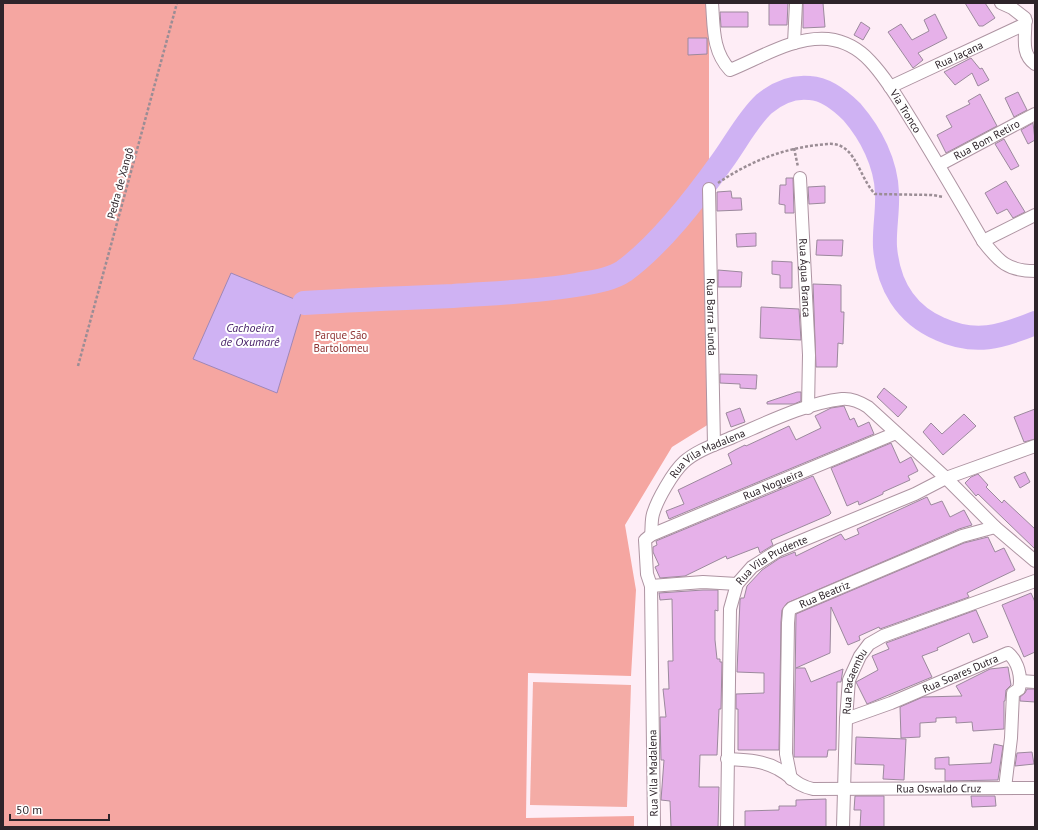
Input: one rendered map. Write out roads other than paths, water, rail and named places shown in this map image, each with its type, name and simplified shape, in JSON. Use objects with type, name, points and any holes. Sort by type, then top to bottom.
[{"type":"street","name":"Via Tronco","points":[[712,3],[716,46],[720,57],[730,70],[794,43],[811,40],[828,39],[846,44],[858,50],[870,60],[890,87],[939,165],[983,241],[1004,264],[1019,271],[1035,271]]},
{"type":"street","points":[[794,43],[796,3]]},
{"type":"street","points":[[1001,3],[1022,14],[1025,18],[1025,49],[1028,56],[1035,64]]},
{"type":"street","name":"Rua Jaçana","points":[[890,87],[1023,25],[1026,21]]},
{"type":"street","name":"Rua Bom Retiro","points":[[939,165],[1035,114]]},
{"type":"street","name":"Rua Água Branca","points":[[800,178],[809,355],[808,408]]},
{"type":"street","name":"Rua Barra Funda","points":[[709,189],[714,444]]},
{"type":"street","points":[[983,241],[1035,215]]},
{"type":"street","name":"Rua Vila Madalena","points":[[654,827],[652,586],[647,574],[645,540],[651,535],[653,514],[676,471],[689,457],[714,444],[768,422],[808,408],[844,399],[855,400],[868,407],[946,478],[995,527],[1035,561]]},
{"type":"street","name":"Rua Nogueira","points":[[651,535],[896,433]]},
{"type":"street","name":"Rua Vila Prudente","points":[[727,827],[730,609],[737,584],[752,567],[779,550],[915,494],[946,478],[1035,446]]},
{"type":"street","name":"Rua Beatriz","points":[[790,779],[786,764],[789,611],[792,608],[962,536],[995,527]]},
{"type":"street","name":"Rua Pacaembu","points":[[843,827],[846,718],[850,680],[860,656],[869,644],[883,636],[1035,581]]},
{"type":"street","points":[[652,586],[703,582],[737,584]]},
{"type":"street","name":"Rua Soares Dutra","points":[[846,718],[892,703],[1008,653],[1013,658],[1021,681]]},
{"type":"street","points":[[1005,788],[1011,738],[1014,693],[1019,689],[1021,681],[1035,682]]},
{"type":"street","points":[[727,759],[769,764],[780,770],[801,786],[813,789],[843,788]]},
{"type":"street","name":"Rua Oswaldo Cruz","points":[[843,788],[1035,788]]},
{"type":"water","name":"Cachoeira de Oxumarê","points":[[231,273],[304,303],[277,393],[193,359]]},
{"type":"waterway","points":[[304,303],[530,291],[576,285],[613,277],[624,271],[638,260],[677,220],[713,175],[742,131],[764,104],[786,91],[804,88],[816,89],[833,96],[852,112],[871,139],[884,171],[886,182],[887,200],[885,247],[887,261],[894,285],[908,306],[928,323],[953,334],[965,337],[976,338],[999,335],[1035,323]]},
{"type":"park label","name":"Parque São Bartolomeu","points":[[341,341]]}]
